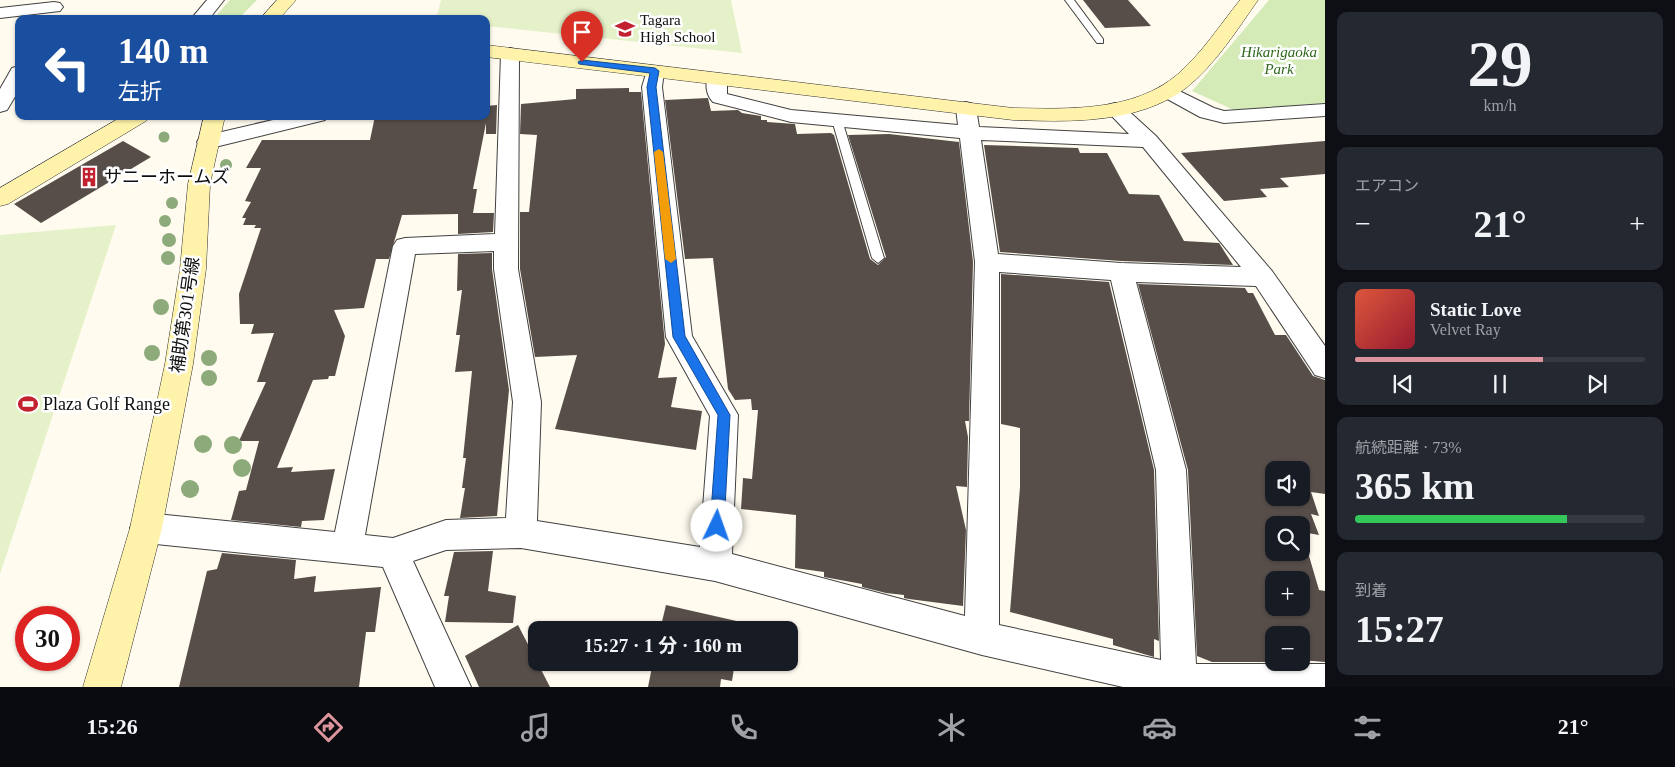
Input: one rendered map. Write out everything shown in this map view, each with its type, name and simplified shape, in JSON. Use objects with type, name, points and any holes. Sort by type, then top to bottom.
[{"type":"street","points":[[203,15],[216,0]]},
{"type":"street","points":[[273,15],[287,0]]},
{"type":"street","points":[[717,78],[717,95],[720,98],[791,116],[837,120],[968,120],[1013,114],[1085,114],[1115,109],[1167,91],[1192,71],[1249,0]]},
{"type":"street","points":[[0,13],[53,8]]},
{"type":"street","points":[[521,533],[527,402],[506,269],[507,242],[502,83],[498,52],[717,78],[968,120],[1149,141]]},
{"type":"street","points":[[0,66],[15,64]]},
{"type":"street","points":[[655,71],[652,87],[679,337],[724,415],[715,565]]},
{"type":"street","points":[[0,106],[15,79]]},
{"type":"street","points":[[1167,91],[1207,113],[1224,117],[1325,110]]},
{"type":"street","points":[[1115,109],[1149,141],[1263,278],[1325,367]]},
{"type":"street","points":[[0,198],[132,120]]},
{"type":"street","points":[[211,129],[285,120]]},
{"type":"street","points":[[968,120],[987,262],[982,638]]},
{"type":"street","name":"補助第301号線","points":[[102,687],[146,528],[179,364],[193,269],[199,184],[211,129]]},
{"type":"street","points":[[348,549],[405,246],[507,242]]},
{"type":"street","points":[[987,262],[1121,272],[1263,278]]},
{"type":"street","points":[[1121,272],[1171,470],[1179,685]]},
{"type":"street","points":[[146,528],[393,553],[446,535],[521,533],[715,565],[982,638],[1179,685],[1325,682]]},
{"type":"street","points":[[393,553],[454,687]]},
{"type":"lane","points":[[1069,0],[1100,41]]},
{"type":"lane","points":[[837,120],[878,258]]},
{"type":"green space","points":[[230,0],[257,0],[242,15],[217,15]]},
{"type":"green space","name":"Tagara High School","points":[[441,0],[731,0],[742,53],[490,26],[490,15],[437,15]]},
{"type":"green space","name":"Hikarigaoka Park","points":[[1269,0],[1325,0],[1325,103],[1234,110],[1192,91]]},
{"type":"green space","name":"Plaza Golf Range","points":[[116,225],[0,574],[0,235]]},
{"type":"building","points":[[1083,0],[1128,0],[1151,26],[1105,28]]},
{"type":"building","points":[[629,88],[629,92],[641,92],[665,344],[658,378],[677,377],[671,407],[702,411],[696,450],[555,429],[577,355],[535,357],[520,269],[520,212],[529,212],[537,135],[520,134],[521,104],[576,99],[576,89]]},
{"type":"building","points":[[708,98],[711,111],[738,110],[742,113],[761,116],[761,120],[767,120],[767,122],[795,124],[797,134],[831,133],[834,135],[870,259],[878,265],[886,257],[848,135],[889,134],[959,142],[973,262],[969,421],[965,421],[968,437],[967,487],[956,486],[966,530],[963,606],[904,598],[904,595],[886,593],[862,587],[862,584],[824,577],[824,572],[795,568],[796,515],[741,509],[743,478],[752,479],[758,410],[752,410],[751,399],[735,400],[728,389],[713,258],[685,259],[665,100]]},
{"type":"building","points":[[497,105],[496,134],[486,134],[486,123],[473,189],[477,189],[473,213],[494,213],[493,232],[458,234],[458,214],[402,215],[389,259],[376,259],[364,308],[334,310],[345,336],[335,376],[329,376],[328,379],[313,380],[277,468],[293,467],[291,472],[335,469],[324,520],[302,521],[301,527],[231,520],[239,491],[246,490],[259,441],[239,441],[266,382],[257,382],[274,333],[251,334],[254,324],[240,324],[239,294],[261,228],[254,228],[256,225],[243,225],[246,218],[242,218],[251,202],[245,201],[261,168],[246,168],[262,140],[370,140],[374,120],[490,120],[490,106]]},
{"type":"building","name":"サニーホームズ","points":[[123,141],[151,157],[41,223],[14,204]]},
{"type":"building","points":[[1325,141],[1325,174],[1280,178],[1289,187],[1260,189],[1267,197],[1224,201],[1181,153]]},
{"type":"building","points":[[984,145],[1078,148],[1080,153],[1107,153],[1129,194],[1159,195],[1184,241],[1219,243],[1233,265],[1121,261],[1000,252]]},
{"type":"building","points":[[492,253],[492,269],[509,390],[497,516],[460,518],[465,488],[462,488],[466,458],[463,458],[472,371],[455,372],[460,335],[456,335],[462,290],[457,291],[458,254]]},
{"type":"building","points":[[1001,274],[1109,282],[1154,470],[1159,641],[1154,639],[1154,657],[1113,645],[1113,639],[1010,612],[1020,487],[1020,428],[1001,424]]},
{"type":"building","points":[[1138,284],[1245,288],[1248,293],[1253,293],[1275,335],[1286,335],[1313,376],[1325,380],[1325,494],[1311,492],[1319,516],[1311,514],[1319,535],[1310,533],[1310,516],[1265,516],[1265,561],[1310,561],[1310,559],[1319,590],[1325,591],[1325,662],[1310,661],[1310,626],[1265,626],[1265,662],[1212,662],[1197,656],[1188,470]]},
{"type":"building","points":[[493,551],[488,591],[516,596],[513,623],[445,622],[449,596],[444,596],[454,552]]},
{"type":"building","points":[[222,553],[296,560],[294,579],[316,576],[314,592],[381,587],[375,632],[366,632],[359,687],[179,687],[207,571],[217,569]]},
{"type":"building","points":[[666,605],[737,621],[662,621]]},
{"type":"building","points":[[518,625],[528,644],[528,671],[542,671],[550,687],[479,687],[465,656]]},
{"type":"building","points":[[651,671],[734,671],[732,681],[721,679],[720,687],[648,687]]},
{"type":"slow traffic","points":[[659,152],[671,259]]},
{"type":"place","name":"Tagara High School","points":[[625,29]]},
{"type":"place","name":"サニーホームズ","points":[[89,177]]},
{"type":"place","name":"Plaza Golf Range","points":[[28,404]]},
{"type":"route","points":[[582,62],[655,71],[652,87],[679,337],[724,415],[717,526]]}]
